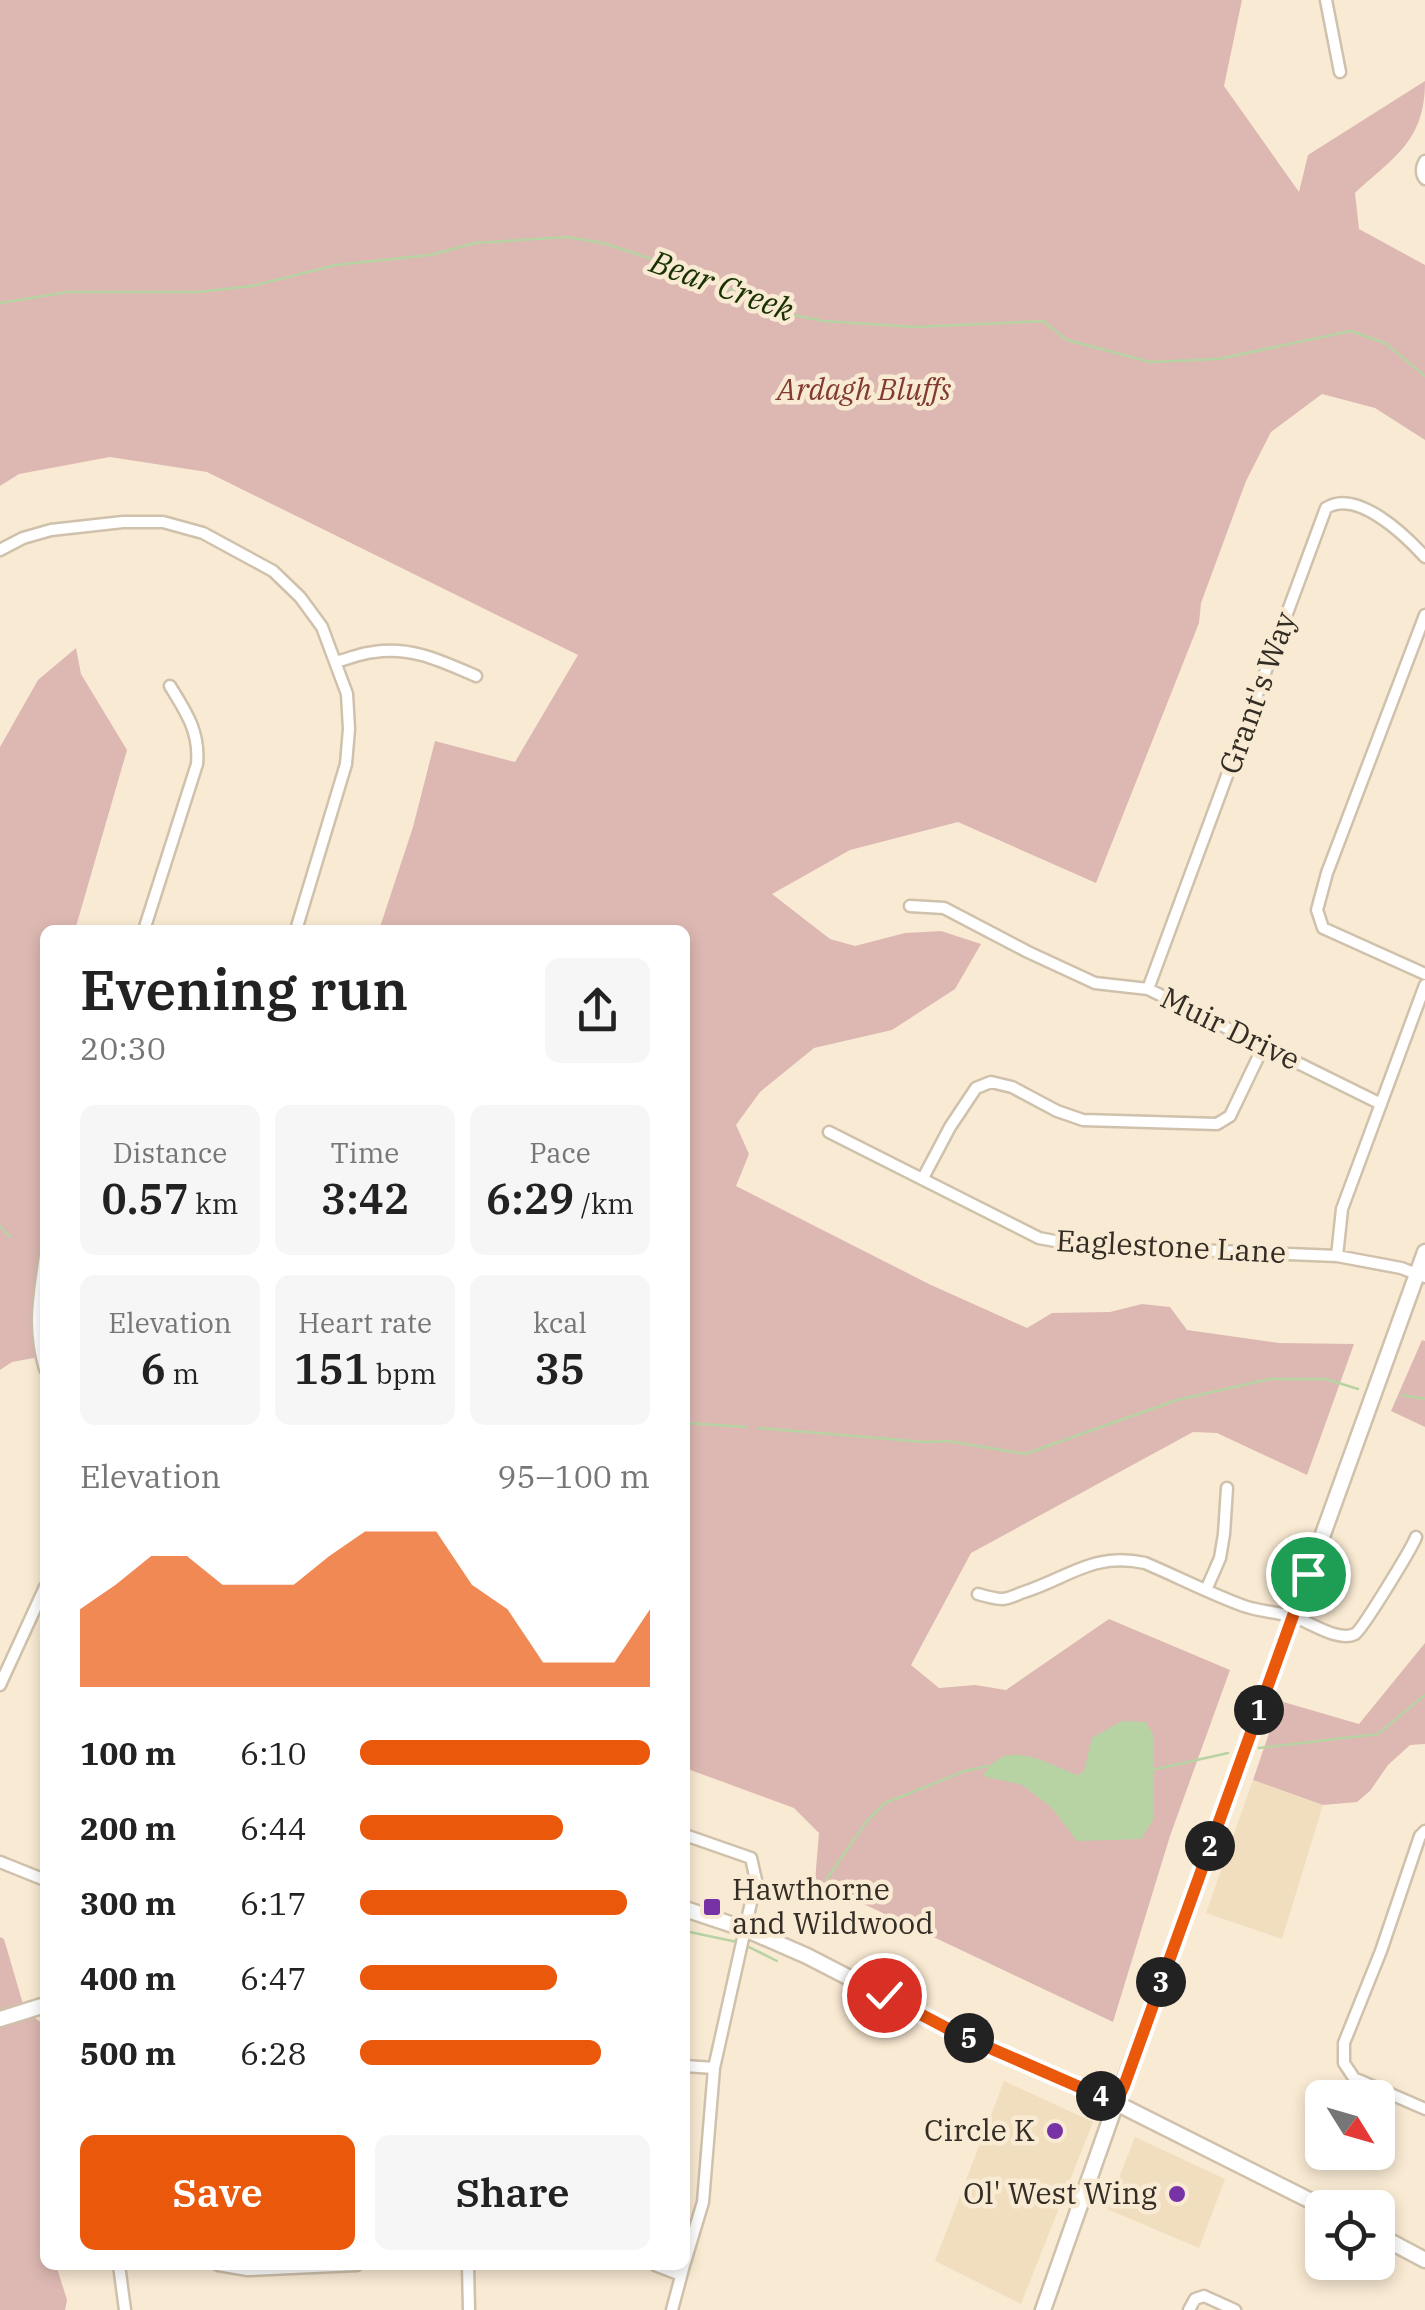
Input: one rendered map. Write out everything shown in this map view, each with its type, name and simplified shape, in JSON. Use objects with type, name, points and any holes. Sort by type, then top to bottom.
[{"type":"street","points":[[1326,0],[1340,72]]},
{"type":"street","points":[[1425,162],[1425,180]]},
{"type":"street","name":"Grant's Way","points":[[1148,989],[1326,508],[1345,503],[1383,518],[1405,534],[1425,557]]},
{"type":"street","points":[[0,550],[51,530],[164,522],[203,533],[273,570],[300,597],[322,627],[347,694],[349,729],[346,764],[298,925]]},
{"type":"street","points":[[1425,614],[1326,874],[1317,910],[1323,928],[1425,974]]},
{"type":"street","points":[[335,662],[374,652],[400,651],[428,655],[476,676]]},
{"type":"street","points":[[146,925],[197,764],[192,723],[170,686]]},
{"type":"street","name":"Muir Drive","points":[[910,906],[944,908],[1096,984],[1148,989],[1381,1104]]},
{"type":"street","points":[[1337,1256],[1342,1209],[1425,985]]},
{"type":"street","points":[[923,1178],[976,1088],[992,1082],[1012,1087],[1083,1120],[1218,1124],[1230,1116],[1264,1045]]},
{"type":"street","name":"Eaglestone Lane","points":[[829,1132],[1039,1238],[1076,1245],[1337,1256],[1421,1275]]},
{"type":"street","points":[[1043,2310],[1293,1616],[1421,1275],[1425,1252]]},
{"type":"street","points":[[40,1292],[36,1320],[40,1352]]},
{"type":"street","points":[[1206,1590],[1220,1558],[1227,1488]]},
{"type":"street","points":[[978,1594],[1002,1599],[1040,1587],[1089,1564],[1115,1559],[1145,1564],[1246,1606],[1293,1616],[1344,1636],[1356,1633],[1407,1558],[1416,1537]]},
{"type":"street","points":[[0,1684],[40,1598]]},
{"type":"street","points":[[1425,1831],[1344,2043],[1344,2063],[1354,2078],[1425,2109]]},
{"type":"street","points":[[690,1838],[751,1858],[756,1880],[714,2068],[703,2202],[690,2245]]},
{"type":"street","points":[[0,1862],[40,1878]]},
{"type":"street","points":[[690,1912],[745,1929],[807,1956],[960,2035],[1116,2103],[1305,2198]]},
{"type":"street","points":[[0,2019],[40,2007]]},
{"type":"street","points":[[690,2066],[714,2068]]},
{"type":"street","points":[[1395,2244],[1425,2260]]},
{"type":"street","points":[[121,2270],[125,2310]]},
{"type":"street","points":[[468,2270],[469,2310]]},
{"type":"street","points":[[672,2310],[682,2270]]},
{"type":"street","points":[[1188,2310],[1195,2298],[1204,2296],[1235,2310]]},
{"type":"shaded area","points":[[1122,1721],[1146,1722],[1153,1734],[1153,1820],[1141,1839],[1077,1841],[1052,1808],[1022,1785],[983,1776],[992,1764],[1014,1755],[1078,1775],[1084,1771],[1092,1738]]},
{"type":"shaded area","points":[[1253,1780],[1323,1805],[1282,1939],[1206,1913]]},
{"type":"shaded area","points":[[1004,2081],[1093,2122],[1021,2304],[935,2261]]},
{"type":"shaded area","points":[[1135,2137],[1225,2179],[1199,2248],[1107,2209]]},
{"type":"green space","name":"Ardagh Bluffs","points":[[0,0],[1242,0],[1224,86],[1299,192],[1308,155],[1425,81],[1420,119],[1405,146],[1355,193],[1359,229],[1425,265],[1425,440],[1375,408],[1322,394],[1271,432],[1246,481],[1201,603],[1199,623],[1096,883],[958,822],[850,850],[772,894],[830,939],[855,946],[905,933],[941,931],[981,944],[955,989],[892,1030],[814,1048],[760,1092],[736,1125],[749,1154],[736,1186],[931,1285],[1027,1328],[1052,1313],[1110,1312],[1142,1304],[1170,1307],[1187,1330],[1279,1343],[1354,1344],[1307,1475],[1217,1433],[1193,1432],[971,1553],[911,1665],[939,1688],[975,1685],[1006,1690],[1109,1619],[1230,1670],[1170,1836],[1113,2022],[815,1881],[819,1833],[794,1808],[690,1770],[690,925],[381,925],[413,827],[435,741],[515,762],[578,655],[207,472],[110,457],[19,474],[0,486]]},
{"type":"green space","points":[[76,648],[81,674],[127,750],[76,925],[40,925],[40,1357],[12,1362],[0,1370],[0,747],[38,680]]},
{"type":"green space","points":[[1422,1340],[1425,1341],[1425,1427],[1391,1411]]},
{"type":"green space","points":[[1425,1643],[1425,1744],[1410,1745],[1357,1802],[1323,1805],[1253,1780],[1280,1701],[1359,1724]]},
{"type":"green space","points":[[0,1937],[4,1939],[25,2011],[40,2022],[40,2270],[58,2270],[67,2300],[65,2310],[0,2310]]},
{"type":"waterway","name":"Bear Creek","points":[[0,303],[68,292],[198,292],[252,286],[336,265],[430,255],[475,243],[567,237],[603,243],[694,273],[784,313],[823,321],[915,327],[1043,321],[1067,340],[1150,362],[1218,359],[1351,331],[1385,343],[1425,376]]},
{"type":"waterway","points":[[0,1226],[10,1237]]},
{"type":"waterway","points":[[758,1428],[948,1441],[1025,1454],[1177,1400],[1270,1379],[1326,1379],[1358,1389]]},
{"type":"waterway","points":[[1402,1395],[1425,1399]]},
{"type":"waterway","points":[[690,1423],[747,1427]]},
{"type":"waterway","points":[[1259,1748],[1378,1734],[1425,1695]]},
{"type":"waterway","points":[[1152,1770],[1228,1753]]},
{"type":"waterway","points":[[826,1880],[867,1821],[885,1803],[965,1771],[988,1766]]},
{"type":"waterway","points":[[690,1932],[737,1942]]},
{"type":"waterway","points":[[745,1945],[777,1961]]},
{"type":"place","name":"Hawthorne and Wildwood","points":[[712,1907]]},
{"type":"place","name":"Circle K","points":[[1055,2131]]},
{"type":"place","name":"Ol' West Wing","points":[[1177,2194]]},
{"type":"route","points":[[884,1995],[960,2035],[1116,2103],[1308,1574]]}]
